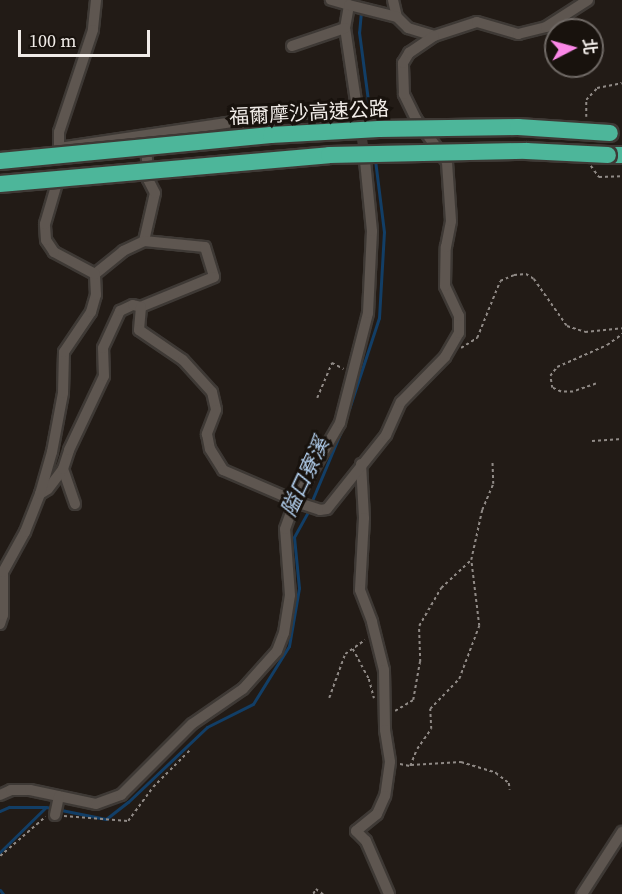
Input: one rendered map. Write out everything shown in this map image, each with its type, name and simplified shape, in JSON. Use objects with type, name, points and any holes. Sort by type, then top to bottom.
[{"type":"highway","name":"福爾摩沙高速公路","points":[[0,161],[271,135],[368,130],[518,127],[616,133]]},
{"type":"highway","points":[[0,183],[329,155],[525,151],[615,155]]},
{"type":"lane","points":[[96,0],[93,30],[59,132],[59,148],[281,115],[357,108],[345,28],[348,5]]},
{"type":"lane","points":[[331,0],[397,17],[408,28],[434,36]]},
{"type":"lane","points":[[393,0],[397,17]]},
{"type":"lane","points":[[141,307],[139,330],[183,360],[212,392],[216,410],[207,434],[210,449],[223,470],[299,502],[327,509],[386,435],[401,402],[445,357],[459,333],[459,316],[445,286],[446,247],[451,221],[447,162],[416,119],[405,94],[403,63],[409,53],[434,36],[477,22],[518,34],[546,27],[588,0]]},
{"type":"lane","points":[[292,46],[345,28]]},
{"type":"lane","points":[[144,241],[154,193],[147,179],[146,135]]},
{"type":"lane","points":[[0,795],[11,790],[30,790],[57,807],[96,804],[121,795],[192,724],[243,689],[277,651],[284,633],[290,595],[285,529],[340,423],[368,313],[372,268],[372,231],[365,161]]},
{"type":"lane","points":[[57,183],[45,224],[46,240],[54,252],[95,274]]},
{"type":"lane","points":[[40,494],[48,489],[63,470],[69,450],[104,376],[103,348],[120,311],[133,305],[141,307],[214,277],[205,247],[144,241],[123,251],[95,274]]},
{"type":"lane","points":[[0,624],[3,615],[3,572],[25,532],[40,494],[61,409],[64,352],[91,312],[96,295],[95,274]]},
{"type":"lane","points":[[361,464],[364,518],[360,590],[375,633],[384,670],[384,712],[390,762],[385,796],[377,814],[356,831],[366,841],[389,894]]},
{"type":"lane","points":[[63,470],[75,504]]},
{"type":"lane","points":[[582,894],[622,832]]},
{"type":"path","points":[[445,357],[477,338],[500,281],[514,274],[526,274],[534,279],[567,326],[585,332],[622,328]]},
{"type":"path","points":[[596,384],[573,392],[561,392],[552,388],[550,376],[556,367],[608,345],[622,334]]},
{"type":"path","points":[[317,398],[332,363],[353,374]]},
{"type":"path","points":[[592,441],[622,439]]},
{"type":"path","points":[[411,766],[417,749],[431,729],[430,709],[459,679],[479,626],[471,560],[482,510],[493,484],[492,461]]},
{"type":"path","points":[[353,649],[369,679],[375,701],[384,712],[392,713],[413,700],[420,662],[419,626],[441,588],[471,560]]},
{"type":"path","points":[[329,698],[345,654],[375,633]]},
{"type":"path","points":[[390,762],[411,766],[461,762],[496,773],[509,783],[510,790]]},
{"type":"path","points":[[313,894],[316,889],[323,894]]},
{"type":"waterway","name":"隘口寮溪","points":[[361,11],[359,32],[371,123]]},
{"type":"waterway","name":"隘口寮溪","points":[[349,409],[379,318],[384,232],[375,160]]},
{"type":"waterway","name":"隘口寮溪","points":[[311,503],[342,429]]},
{"type":"waterway","name":"隘口寮溪","points":[[0,811],[9,807],[46,807],[106,819],[128,802],[207,727],[253,704],[289,646],[299,588],[294,537],[309,510]]},
{"type":"waterway","points":[[0,852],[46,807]]},
{"type":"waterway","points":[[0,890],[3,894]]},
{"type":"tunnel","points":[[357,108],[365,158]]}]
